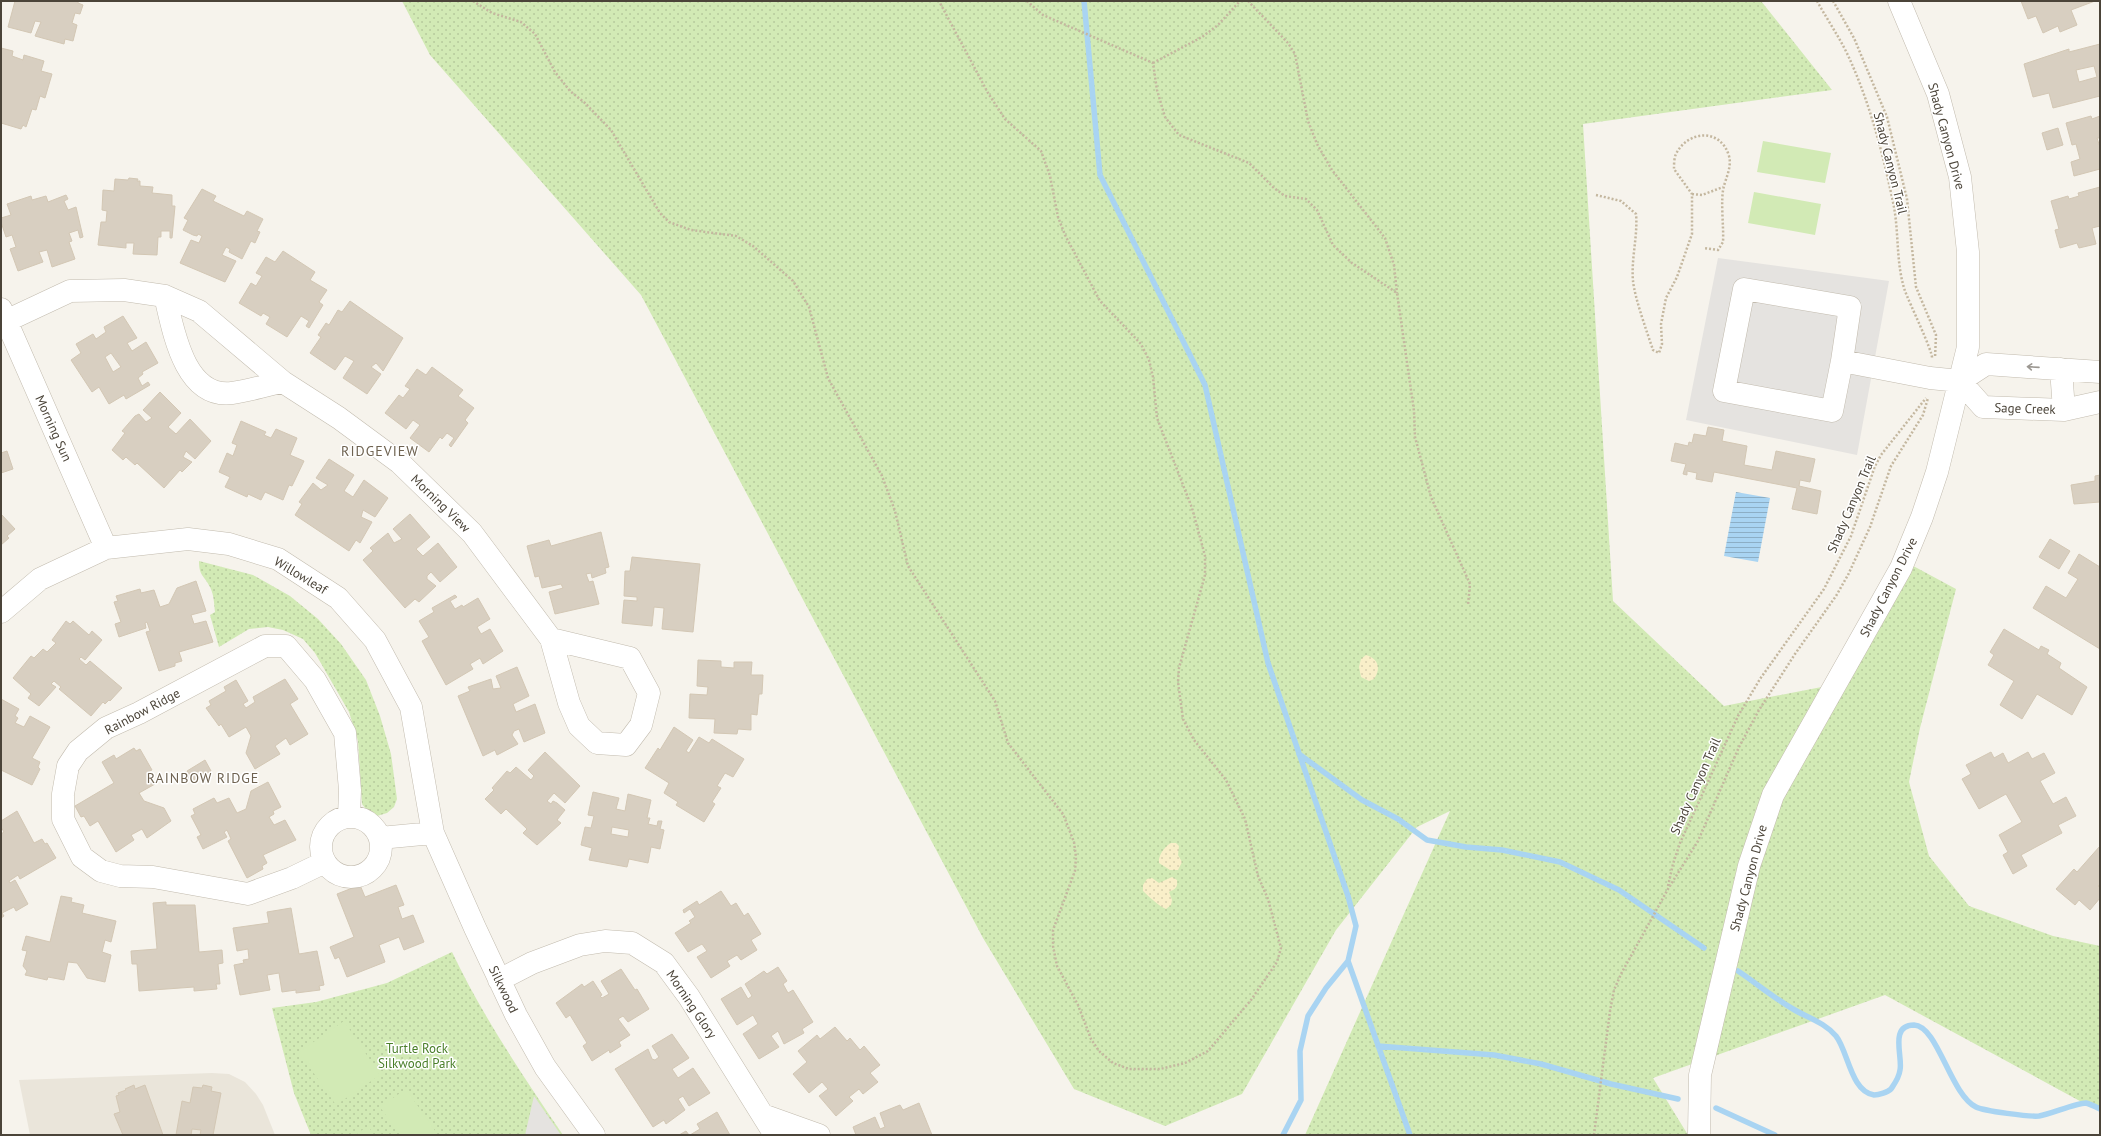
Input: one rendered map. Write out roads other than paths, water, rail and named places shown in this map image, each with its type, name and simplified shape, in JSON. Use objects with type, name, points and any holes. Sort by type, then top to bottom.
[{"type":"street","name":"Shady Canyon Drive","points":[[1699,1135],[1700,1075],[1749,866],[1773,795],[1900,568],[1922,517],[1937,472],[1968,347],[1968,252],[1960,177],[1936,88],[1900,1]]},
{"type":"street","points":[[1744,289],[1850,307],[1842,361],[1832,411],[1724,390],[1744,289]]},
{"type":"street","name":"Morning View","points":[[4,315],[70,291],[124,290],[165,296],[199,310],[284,382],[339,418],[406,469],[472,533],[551,640],[569,703],[579,726],[597,743],[626,745],[641,725],[649,693],[630,658],[551,640]]},
{"type":"street","points":[[165,296],[181,357],[189,370],[203,385],[212,391],[231,394],[260,386],[284,382]]},
{"type":"street","name":"Morning Sun","points":[[4,315],[106,548]]},
{"type":"street","points":[[1842,361],[1932,379],[1960,381],[1986,364],[2100,372]]},
{"type":"street","name":"Sage Creek","points":[[2061,369],[2064,410]]},
{"type":"street","name":"Sage Creek","points":[[1960,381],[1983,407],[2064,410],[2100,402]]},
{"type":"street","name":"Willowleaf","points":[[1,612],[40,579],[106,548],[188,539],[229,544],[278,559],[338,598],[375,640],[411,707],[433,833]]},
{"type":"street","name":"Rainbow Ridge","points":[[325,862],[292,878],[248,894],[153,877],[120,876],[101,871],[82,857],[63,819],[63,794],[68,766],[78,751],[106,728],[138,714],[265,646],[286,646],[315,680],[345,733],[350,790],[349,817]]},
{"type":"street","points":[[349,817],[359,818],[369,822],[376,829],[380,838],[381,848],[377,862],[367,872],[358,876],[340,874],[331,869],[325,862],[322,852],[322,842],[325,833],[331,825],[340,819],[349,817]]},
{"type":"street","points":[[380,838],[433,833]]},
{"type":"street","name":"Silkwood","points":[[433,833],[499,980],[545,1068],[594,1135]]},
{"type":"street","name":"Morning Glory","points":[[499,980],[532,963],[580,945],[605,941],[632,943],[664,962],[689,997],[775,1135]]},
{"type":"street","points":[[763,1115],[819,1135]]},
{"type":"water","points":[[1736,492],[1770,498],[1758,562],[1724,556]]},
{"type":"waterway","points":[[1084,1],[1100,175],[1205,385],[1268,663],[1348,896],[1356,926],[1348,961],[1326,988],[1308,1016],[1300,1051],[1301,1100],[1283,1135]]},
{"type":"waterway","points":[[1299,754],[1362,800],[1398,819],[1427,840],[1466,847],[1502,850],[1560,862],[1619,890],[1704,948]]},
{"type":"waterway","points":[[1348,961],[1410,1135]]},
{"type":"waterway","points":[[1738,971],[1786,1005],[1831,1031],[1840,1043],[1855,1079],[1860,1087],[1866,1092],[1876,1095],[1891,1089],[1898,1078],[1900,1070],[1899,1036],[1906,1026],[1914,1025],[1922,1028],[1930,1036],[1959,1089],[1967,1100],[1976,1107],[1997,1112],[2034,1116],[2044,1115],[2086,1103],[2100,1109]]},
{"type":"waterway","points":[[1378,1046],[1494,1055],[1541,1064],[1611,1084],[1678,1099]]},
{"type":"waterway","points":[[1716,1108],[1775,1135]]},
{"type":"district","name":"RIDGEVIEW","points":[[380,451]]},
{"type":"district","name":"RAINBOW RIDGE","points":[[203,778]]},
{"type":"park label","name":"Turtle Rock Silkwood Park","points":[[417,1056]]}]
